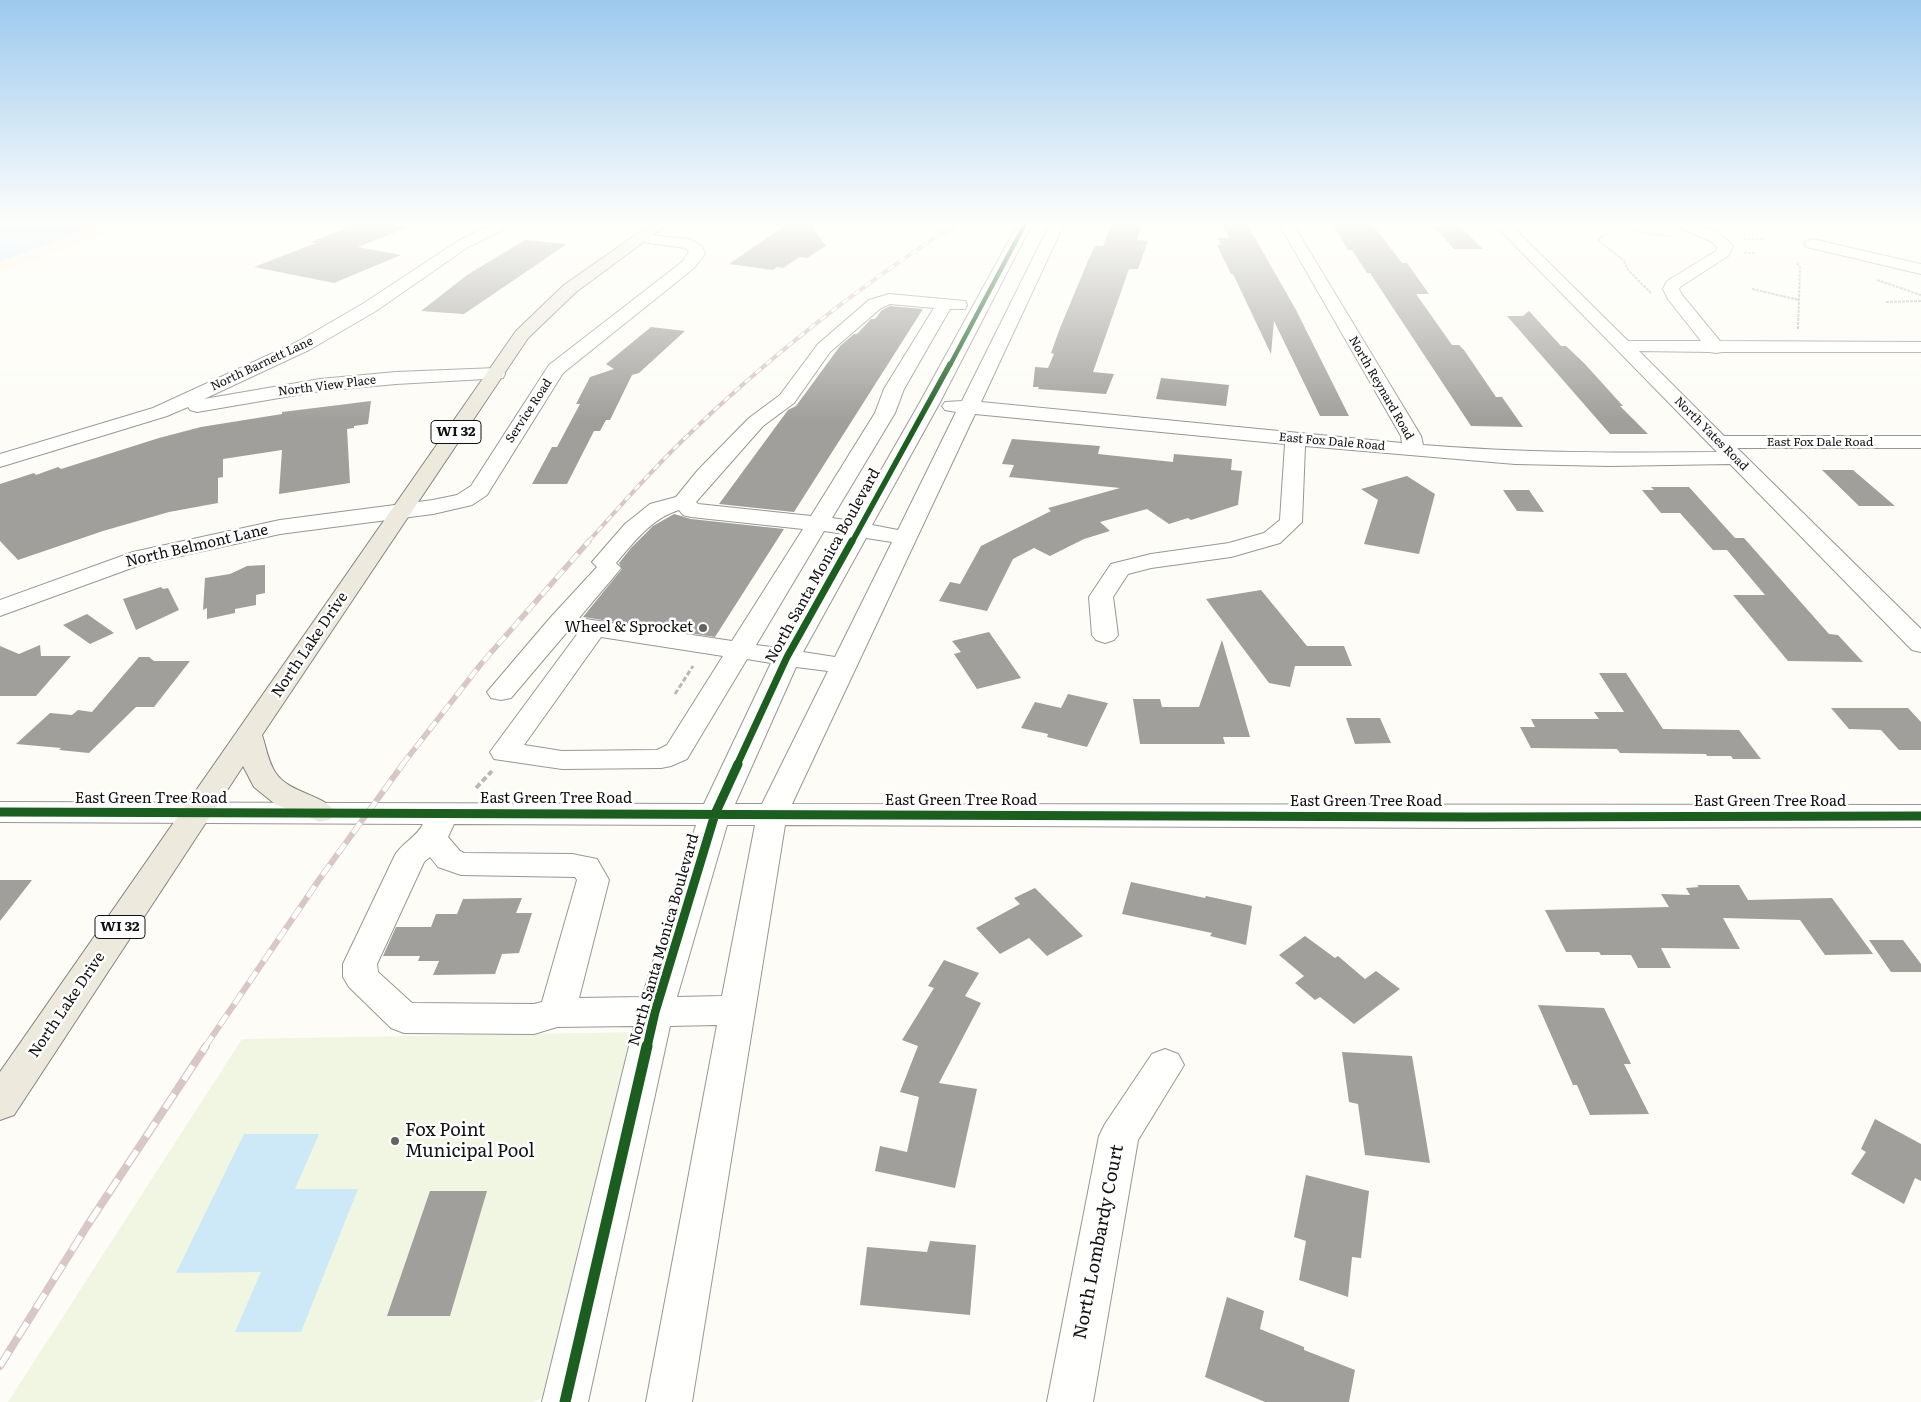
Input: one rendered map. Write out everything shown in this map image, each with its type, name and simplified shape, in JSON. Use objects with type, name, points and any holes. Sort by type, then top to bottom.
[{"type":"main road","name":"North Lake Drive","points":[[0,1103],[198,813],[248,735],[522,335],[554,300],[569,289]]},
{"type":"main road","points":[[248,735],[260,772],[268,784],[284,797],[320,812]]},
{"type":"street","name":"North Barnett Lane","points":[[0,461],[160,412],[303,346],[370,307],[396,289]]},
{"type":"street","name":"Service Road","points":[[401,511],[464,500],[480,490],[541,390],[556,369],[657,289]]},
{"type":"street","name":"North Santa Monica Boulevard","points":[[565,1402],[655,1012],[715,814],[787,657],[929,404],[991,289]]},
{"type":"street","points":[[669,1402],[772,814],[1025,289]]},
{"type":"street","name":"North Reynard Road","points":[[1325,289],[1411,436],[1414,449]]},
{"type":"street","name":"North Yates Road","points":[[1567,289],[1921,644]]},
{"type":"street","points":[[1671,289],[1674,296],[1716,348]]},
{"type":"street","points":[[500,692],[559,623],[633,529],[658,509],[684,502],[706,475],[756,422],[787,400],[824,348],[875,304],[889,299],[1016,309]]},
{"type":"street","points":[[594,629],[504,752],[562,760],[661,758],[677,752],[886,413],[889,400],[944,304]]},
{"type":"street","points":[[1624,346],[1716,348],[1921,347]]},
{"type":"street","name":"North View Place","points":[[160,412],[320,385],[396,378],[496,374]]},
{"type":"street","name":"East Fox Dale Road","points":[[889,400],[1295,440],[1483,456],[1562,459],[1736,458]]},
{"type":"street","points":[[1105,635],[1102,597],[1119,569],[1151,561],[1231,550],[1272,538],[1291,522],[1295,440]]},
{"type":"street","name":"East Fox Dale Road","points":[[1720,442],[1921,442]]},
{"type":"street","points":[[684,502],[691,510],[817,524],[905,538]]},
{"type":"street","name":"North Belmont Lane","points":[[0,609],[133,559],[280,527],[401,511]]},
{"type":"street","points":[[559,623],[844,666]]},
{"type":"street","name":"East Green Tree Road","points":[[0,812],[320,812],[438,825],[715,814],[1461,817],[1921,816]]},
{"type":"street","points":[[438,825],[411,855],[360,964],[361,977],[404,1018],[534,1018],[557,1013],[738,1010]]},
{"type":"street","points":[[438,825],[449,859],[461,864],[572,865],[586,868],[593,880],[557,1013]]},
{"type":"street","name":"North Lombardy Court","points":[[1070,1402],[1119,1136],[1165,1065]]},
{"type":"path","points":[[1754,289],[1798,300]]},
{"type":"path","points":[[1797,347],[1799,289]]},
{"type":"path","points":[[1886,302],[1921,301]]},
{"type":"green space","name":"Fox Point Municipal Pool","points":[[641,1032],[550,1395],[532,1402],[8,1402],[242,1039]]},
{"type":"water","points":[[244,1134],[319,1134],[295,1189],[358,1189],[301,1332],[235,1332],[261,1272],[176,1273]]},
{"type":"building","points":[[449,289],[500,289],[464,314],[421,311]]},
{"type":"building","points":[[1076,289],[1122,289],[1093,372],[1114,374],[1106,394],[1038,389],[1039,387],[1033,387],[1035,367],[1048,368],[1054,354],[1051,353]]},
{"type":"building","points":[[1240,289],[1284,289],[1349,416],[1320,416],[1274,321],[1271,354]]},
{"type":"building","points":[[1381,289],[1426,289],[1429,294],[1416,294],[1452,345],[1459,345],[1464,350],[1496,397],[1502,397],[1523,427],[1471,426]]},
{"type":"building","points":[[890,306],[923,309],[794,512],[719,504],[788,410],[796,406],[840,346],[854,334],[857,334],[871,319],[875,319],[882,310]]},
{"type":"building","points":[[1529,311],[1561,346],[1566,346],[1584,363],[1623,406],[1620,406],[1648,434],[1610,434],[1507,316],[1523,316]]},
{"type":"building","points":[[651,327],[685,331],[639,373],[632,375],[610,420],[606,420],[600,431],[594,431],[567,484],[532,484],[552,447],[557,447],[580,404],[576,404],[590,377],[614,369],[606,364]]},
{"type":"building","points":[[1161,378],[1229,385],[1226,406],[1156,399]]},
{"type":"building","points":[[371,401],[368,424],[347,429],[350,483],[279,494],[282,450],[223,459],[223,477],[218,478],[218,503],[169,512],[103,531],[18,560],[0,541],[0,484],[58,467],[61,469],[159,438],[201,427],[282,414],[282,412]]},
{"type":"building","points":[[1012,439],[1100,446],[1098,454],[1173,462],[1174,454],[1232,459],[1231,470],[1242,471],[1238,505],[1191,520],[1188,518],[1169,524],[1147,509],[1100,522],[1110,531],[1084,539],[1050,556],[1034,548],[1013,559],[987,611],[939,601],[950,582],[960,584],[981,546],[1051,511],[1048,508],[1120,488],[1009,477],[1014,465],[1002,464]]},
{"type":"building","points":[[1822,470],[1853,470],[1895,506],[1859,506]]},
{"type":"building","points":[[1407,476],[1435,494],[1419,554],[1364,544],[1378,500],[1361,489]]},
{"type":"building","points":[[1651,487],[1689,487],[1735,538],[1744,538],[1829,634],[1838,635],[1863,662],[1788,661],[1733,595],[1765,595],[1727,550],[1713,550],[1680,513],[1661,513],[1642,490],[1654,490]]},
{"type":"building","points":[[1503,490],[1529,490],[1544,512],[1517,511]]},
{"type":"building","points":[[674,514],[691,519],[784,529],[715,637],[583,617],[622,569],[619,563],[631,548],[653,526]]},
{"type":"building","points":[[265,565],[265,593],[256,595],[256,605],[235,609],[235,613],[207,619],[207,608],[203,610],[205,578],[230,574],[247,566]]},
{"type":"building","points":[[161,587],[163,589],[168,588],[179,610],[136,630],[123,599]]},
{"type":"building","points":[[1261,590],[1307,646],[1344,646],[1352,666],[1295,666],[1290,687],[1269,683],[1206,599]]},
{"type":"building","points":[[87,614],[114,633],[90,644],[63,625]]},
{"type":"building","points":[[989,632],[1021,678],[977,689],[954,654],[961,652],[952,641]]},
{"type":"building","points":[[1222,640],[1250,737],[1223,737],[1225,744],[1140,744],[1133,699],[1160,699],[1162,707],[1199,707]]},
{"type":"building","points":[[40,645],[41,656],[71,656],[36,696],[0,696],[0,646],[19,654]]},
{"type":"building","points":[[139,657],[149,657],[154,661],[190,661],[154,707],[136,707],[89,753],[59,750],[61,748],[16,744],[50,713],[72,715],[78,710],[92,712]]},
{"type":"building","points":[[1599,673],[1626,673],[1663,729],[1739,730],[1761,759],[1733,759],[1731,756],[1707,756],[1706,754],[1620,753],[1617,749],[1531,748],[1520,727],[1535,727],[1531,719],[1599,719],[1594,712],[1624,712]]},
{"type":"building","points":[[1068,694],[1108,703],[1087,747],[1047,737],[1048,734],[1021,728],[1035,702],[1061,708]]},
{"type":"building","points":[[1831,708],[1908,708],[1921,722],[1921,750],[1899,750],[1881,730],[1849,729]]},
{"type":"building","points":[[1346,718],[1380,718],[1391,743],[1355,744]]},
{"type":"building","points":[[0,880],[32,880],[0,921]]},
{"type":"building","points":[[1131,882],[1252,906],[1246,945],[1210,936],[1212,933],[1122,914]]},
{"type":"building","points":[[1697,885],[1739,885],[1748,900],[1832,898],[1873,954],[1825,955],[1800,920],[1723,918],[1740,949],[1661,948],[1671,968],[1638,968],[1631,955],[1601,955],[1599,952],[1566,952],[1545,910],[1669,907],[1661,894],[1690,895],[1686,888],[1699,887]]},
{"type":"building","points":[[1035,888],[1083,936],[1047,956],[1029,938],[1000,954],[976,928],[1020,904],[1014,898]]},
{"type":"building","points":[[522,898],[516,913],[532,913],[519,953],[502,954],[495,974],[433,975],[439,961],[418,961],[420,956],[383,956],[396,927],[431,927],[436,914],[457,914],[463,899]]},
{"type":"building","points":[[1305,936],[1335,958],[1338,956],[1365,979],[1376,971],[1400,989],[1354,1024],[1320,997],[1315,1000],[1295,983],[1304,976],[1279,955]]},
{"type":"building","points":[[1869,940],[1903,940],[1921,964],[1921,972],[1891,972]]},
{"type":"building","points":[[944,960],[979,973],[965,996],[981,1003],[939,1083],[977,1089],[955,1188],[875,1171],[880,1146],[907,1152],[919,1097],[900,1092],[918,1046],[902,1040],[934,988],[928,986]]},
{"type":"building","points":[[1538,1005],[1604,1008],[1631,1064],[1624,1064],[1649,1114],[1590,1115],[1577,1085],[1573,1085]]},
{"type":"building","points":[[1342,1052],[1412,1056],[1430,1163],[1365,1155],[1358,1104],[1349,1102]]},
{"type":"building","points":[[1875,1119],[1921,1144],[1921,1181],[1915,1178],[1904,1204],[1851,1174],[1866,1152],[1861,1149]]},
{"type":"building","points":[[1306,1175],[1369,1191],[1361,1258],[1352,1257],[1348,1297],[1299,1280],[1306,1241],[1294,1237]]},
{"type":"building","points":[[430,1191],[487,1191],[450,1316],[387,1316]]},
{"type":"building","points":[[930,1241],[976,1245],[970,1315],[860,1305],[867,1247],[927,1252]]},
{"type":"building","points":[[1227,1297],[1264,1311],[1260,1329],[1304,1347],[1304,1350],[1355,1370],[1349,1402],[1265,1402],[1205,1377]]},
{"type":"railway","points":[[588,542],[671,452],[715,410],[780,352],[861,289]]},
{"type":"railway","points":[[402,765],[481,664],[589,541]]},
{"type":"railway","points":[[205,1047],[321,877],[403,764]]},
{"type":"railway","points":[[0,1366],[87,1226],[206,1046]]},
{"type":"cycle path","points":[[565,1402],[655,1012],[715,814],[787,657],[929,404],[990,289]]},
{"type":"cycle path","points":[[0,812],[1471,817],[1921,816]]},
{"type":"place","name":"Wheel & Sprocket","points":[[703,628]]},
{"type":"place","name":"Fox Point Municipal Pool","points":[[395,1141]]}]
